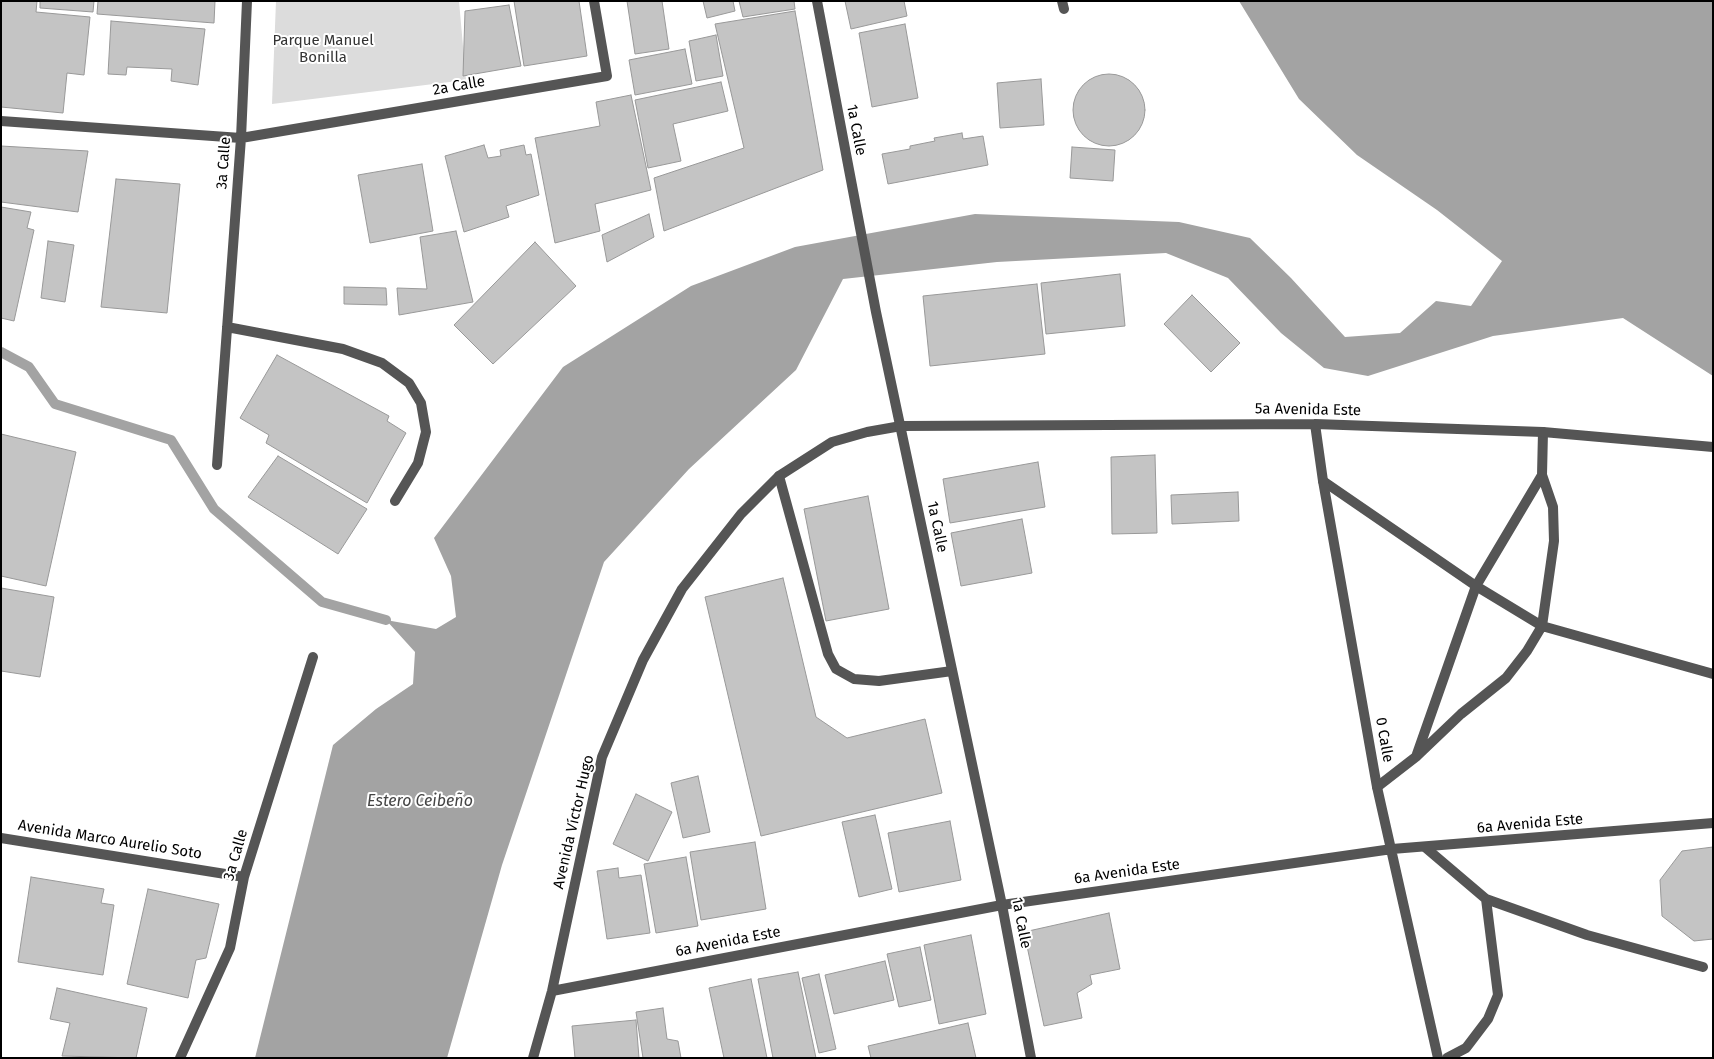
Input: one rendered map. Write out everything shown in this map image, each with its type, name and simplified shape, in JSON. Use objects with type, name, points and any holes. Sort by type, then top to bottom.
[{"type":"street","name":"3a Calle","points":[[216,465],[241,138],[247,1]]},
{"type":"street","name":"2a Calle","points":[[241,138],[607,76],[594,1]]},
{"type":"street","name":"1a Calle","points":[[817,1],[876,312],[1002,905],[1031,1058]]},
{"type":"street","points":[[1,121],[241,138]]},
{"type":"street","points":[[227,327],[343,349],[382,363],[409,383],[421,403],[426,432],[418,463],[395,501]]},
{"type":"street","name":"5a Avenida Este","points":[[901,426],[1315,424],[1543,432],[1713,447]]},
{"type":"street","name":"0 Calle","points":[[1315,424],[1323,481],[1377,787],[1438,1058]]},
{"type":"street","name":"Avenida Víctor Hugo","points":[[533,1058],[552,991],[602,757],[643,660],[682,589],[741,514],[778,476],[832,442],[866,432],[901,426]]},
{"type":"street","points":[[1377,787],[1417,756],[1461,714],[1506,678],[1528,651],[1542,626],[1554,541],[1553,507],[1542,475],[1543,432]]},
{"type":"street","points":[[1417,756],[1476,586],[1542,475]]},
{"type":"street","points":[[778,476],[828,654],[836,669],[854,679],[879,680],[952,671]]},
{"type":"street","points":[[1323,481],[1476,586],[1542,626],[1713,674]]},
{"type":"street","name":"3a Calle","points":[[180,1058],[230,948],[244,877],[313,657]]},
{"type":"street","name":"6a Avenida Este","points":[[552,991],[1002,905],[1392,850],[1713,823]]},
{"type":"street","name":"Avenida Marco Aurelio Soto","points":[[1,838],[244,877]]},
{"type":"street","points":[[1426,848],[1486,899],[1587,935],[1703,967]]},
{"type":"street","points":[[1446,1058],[1466,1048],[1488,1019],[1498,995],[1486,899]]},
{"type":"green space","name":"Parque Manuel Bonilla","points":[[276,1],[459,1],[466,80],[272,104]]},
{"type":"water","name":"Estero Ceibeño","points":[[1239,1],[1713,1],[1713,376],[1623,318],[1493,336],[1368,376],[1324,368],[1281,333],[1228,278],[1166,253],[997,262],[843,279],[796,370],[689,469],[604,562],[502,865],[447,1058],[255,1058],[333,745],[376,709],[413,684],[415,652],[386,620],[436,629],[456,617],[451,576],[434,538],[563,367],[691,286],[795,247],[975,214],[1179,222],[1250,238],[1291,278],[1345,337],[1400,333],[1436,301],[1471,306],[1502,261],[1437,210],[1357,155],[1299,99]]},
{"type":"building","points":[[1,1],[37,1],[36,12],[90,17],[84,75],[67,73],[63,113],[1,107]]},
{"type":"building","points":[[40,1],[94,1],[93,12],[40,8]]},
{"type":"building","points":[[98,1],[215,1],[214,23],[97,14]]},
{"type":"building","points":[[514,1],[579,1],[587,56],[524,66]]},
{"type":"building","points":[[627,1],[662,1],[669,49],[635,54]]},
{"type":"building","points":[[703,1],[733,1],[735,11],[707,18]]},
{"type":"building","points":[[739,1],[794,1],[795,9],[743,17]]},
{"type":"building","points":[[845,1],[904,1],[907,16],[851,29]]},
{"type":"building","points":[[509,5],[521,66],[463,76],[465,11]]},
{"type":"building","points":[[795,11],[823,170],[664,231],[654,178],[744,148],[715,24]]},
{"type":"building","points":[[111,21],[205,29],[198,85],[171,81],[172,69],[127,67],[126,75],[108,74]]},
{"type":"building","points":[[905,24],[918,98],[872,107],[859,33]]},
{"type":"building","points":[[716,35],[723,76],[696,81],[689,41]]},
{"type":"building","points":[[685,49],[692,84],[635,95],[629,60]]},
{"type":"building","points":[[1102,74],[1116,74],[1135,84],[1145,103],[1145,117],[1135,136],[1116,146],[1102,146],[1083,136],[1073,117],[1073,103],[1083,84]]},
{"type":"building","points":[[1041,79],[1044,125],[1000,128],[997,83]]},
{"type":"building","points":[[721,82],[728,111],[673,124],[681,161],[648,168],[635,100]]},
{"type":"building","points":[[631,95],[651,190],[595,204],[600,231],[555,243],[535,138],[600,126],[596,102]]},
{"type":"building","points":[[962,133],[963,139],[983,136],[988,165],[888,184],[882,154],[910,149],[910,146],[935,141],[934,138]]},
{"type":"building","points":[[484,145],[488,158],[501,156],[500,150],[524,145],[526,155],[531,154],[539,195],[506,206],[509,217],[464,232],[445,156]]},
{"type":"building","points":[[1,146],[88,151],[78,212],[1,202]]},
{"type":"building","points":[[1072,147],[1115,150],[1113,181],[1070,178]]},
{"type":"building","points":[[422,164],[433,231],[370,243],[358,175]]},
{"type":"building","points":[[116,179],[180,184],[167,313],[101,307]]},
{"type":"building","points":[[1,207],[31,212],[27,228],[34,230],[14,321],[1,318]]},
{"type":"building","points":[[649,214],[654,237],[607,262],[602,235]]},
{"type":"building","points":[[456,231],[473,302],[399,315],[397,288],[427,289],[420,237]]},
{"type":"building","points":[[48,241],[74,245],[65,302],[41,298]]},
{"type":"building","points":[[535,242],[576,286],[493,364],[454,325]]},
{"type":"building","points":[[1120,274],[1125,326],[1046,334],[1041,283]]},
{"type":"building","points":[[1037,284],[1045,354],[930,366],[923,296]]},
{"type":"building","points":[[344,287],[386,288],[387,305],[344,304]]},
{"type":"building","points":[[1192,295],[1240,343],[1211,372],[1164,324]]},
{"type":"building","points":[[277,355],[389,416],[387,421],[406,433],[367,503],[266,443],[269,435],[240,418]]},
{"type":"building","points":[[1,434],[76,452],[46,586],[1,576]]},
{"type":"building","points":[[1155,455],[1157,533],[1112,534],[1111,457]]},
{"type":"building","points":[[278,456],[367,509],[338,554],[248,497]]},
{"type":"building","points":[[1038,462],[1045,507],[950,523],[943,479]]},
{"type":"building","points":[[1238,492],[1239,521],[1172,524],[1171,495]]},
{"type":"building","points":[[868,496],[889,609],[826,621],[804,509]]},
{"type":"building","points":[[1022,519],[1032,573],[961,586],[951,533]]},
{"type":"building","points":[[783,578],[816,717],[847,738],[925,719],[942,793],[761,836],[705,597]]},
{"type":"building","points":[[1,588],[54,597],[40,677],[1,671]]},
{"type":"building","points":[[698,776],[710,832],[683,838],[671,783]]},
{"type":"building","points":[[636,794],[672,812],[648,861],[613,844]]},
{"type":"building","points":[[875,815],[892,889],[859,897],[842,822]]},
{"type":"building","points":[[950,821],[961,880],[899,892],[888,833]]},
{"type":"building","points":[[755,842],[766,909],[701,920],[690,852]]},
{"type":"building","points":[[1713,847],[1713,939],[1694,941],[1662,916],[1660,880],[1682,851]]},
{"type":"building","points":[[686,857],[698,926],[656,933],[644,864]]},
{"type":"building","points":[[618,868],[619,878],[641,875],[650,933],[607,939],[597,871]]},
{"type":"building","points":[[31,877],[104,889],[101,903],[114,905],[103,975],[18,962]]},
{"type":"building","points":[[148,889],[219,904],[206,958],[196,960],[188,998],[127,984]]},
{"type":"building","points":[[1109,913],[1120,969],[1090,975],[1092,984],[1077,993],[1082,1018],[1044,1026],[1024,932]]},
{"type":"building","points":[[971,935],[986,1014],[939,1024],[924,945]]},
{"type":"building","points":[[920,947],[931,1000],[899,1007],[887,954]]},
{"type":"building","points":[[885,961],[894,1000],[834,1014],[825,975]]},
{"type":"building","points":[[798,972],[816,1058],[773,1058],[758,979]]},
{"type":"building","points":[[819,974],[836,1049],[819,1053],[802,978]]},
{"type":"building","points":[[751,979],[767,1058],[724,1058],[709,988]]},
{"type":"building","points":[[57,988],[147,1008],[136,1058],[62,1056],[70,1023],[50,1019]]},
{"type":"building","points":[[663,1008],[667,1039],[678,1041],[681,1058],[643,1058],[636,1012]]},
{"type":"building","points":[[636,1020],[639,1058],[575,1058],[572,1026]]},
{"type":"building","points":[[968,1023],[976,1058],[871,1058],[868,1046]]},
{"type":"waterway","points":[[1,352],[29,367],[55,404],[171,440],[214,509],[322,602],[386,620]]}]
